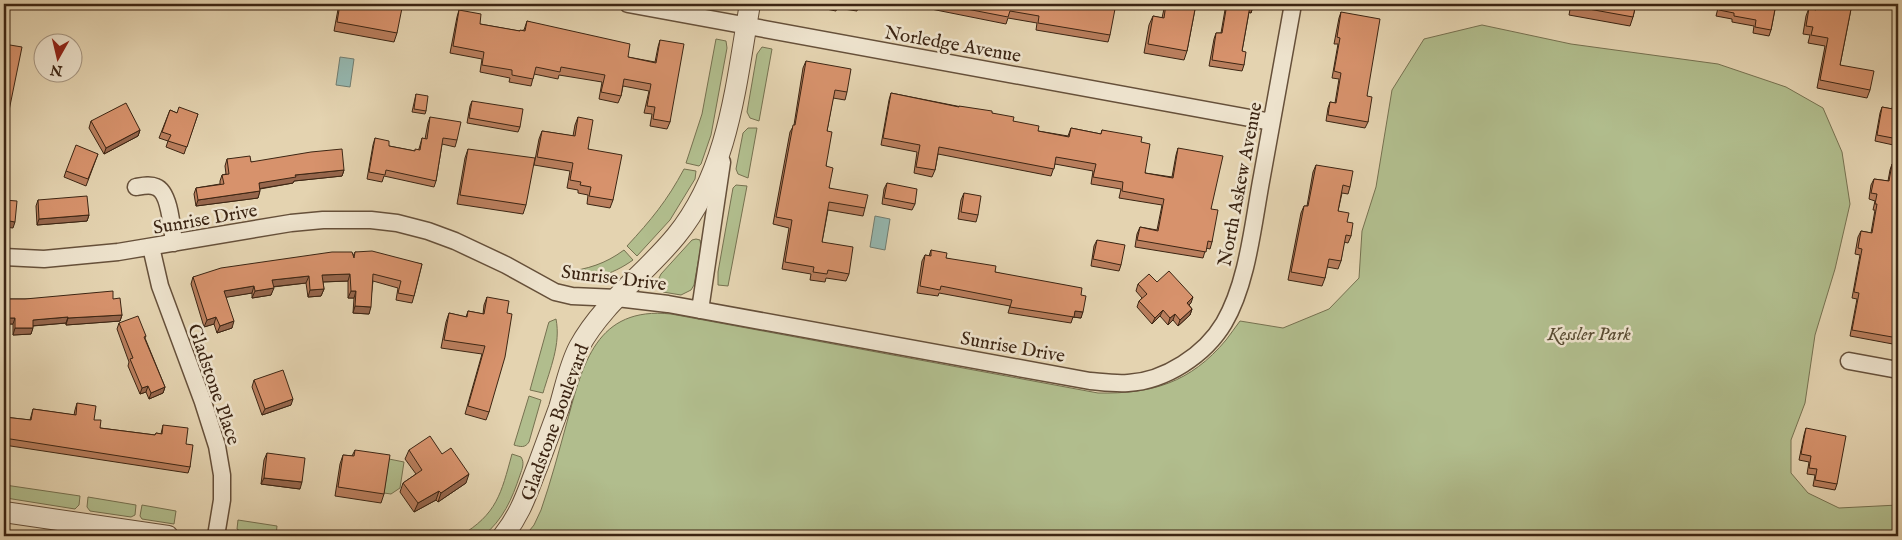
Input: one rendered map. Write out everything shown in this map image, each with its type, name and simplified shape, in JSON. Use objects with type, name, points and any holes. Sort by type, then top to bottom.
[{"type":"street","name":"Norledge Avenue","points":[[628,4],[1271,122]]},
{"type":"street","name":"Gladstone Boulevard","points":[[503,536],[514,523],[524,505],[578,349],[590,328],[676,236],[694,210],[709,182],[727,127],[750,4]]},
{"type":"street","name":"North Askew Avenue","points":[[1193,357],[1210,342],[1224,323],[1236,297],[1250,240],[1293,4]]},
{"type":"street","points":[[700,310],[727,127]]},
{"type":"street","points":[[136,187],[149,185],[157,187],[164,192],[174,243]]},
{"type":"street","name":"Sunrise Drive","points":[[4,257],[44,259],[151,247],[315,220],[371,220],[420,229],[455,241],[506,265],[555,292],[572,296],[617,298],[700,310],[1108,383],[1129,383],[1150,379],[1168,373],[1193,357]]},
{"type":"street","name":"Gladstone Place","points":[[151,247],[160,286],[203,402],[217,446],[222,475],[222,492],[216,536]]},
{"type":"street","points":[[1849,361],[1898,370]]},
{"type":"street","points":[[4,512],[168,536]]},
{"type":"green space","name":"Kessler Park","points":[[1482,25],[1571,44],[1718,64],[1786,87],[1823,108],[1842,152],[1850,204],[1835,269],[1815,335],[1805,403],[1791,440],[1791,473],[1808,493],[1839,508],[1898,505],[1898,536],[525,536],[534,525],[541,510],[579,380],[587,360],[597,343],[609,329],[625,319],[646,314],[671,314],[1098,393],[1118,393],[1153,388],[1184,376],[1212,355],[1240,321],[1283,328],[1329,309],[1359,278],[1362,231],[1376,187],[1392,90],[1424,39]]},
{"type":"green space","points":[[716,39],[726,41],[727,48],[711,135],[699,166],[686,163],[702,114]]},
{"type":"green space","points":[[762,47],[772,49],[759,121],[750,118],[747,112],[757,54]]},
{"type":"green space","points":[[748,128],[757,128],[748,178],[738,174],[736,169],[743,133]]},
{"type":"green space","points":[[684,169],[696,171],[695,179],[670,220],[637,256],[627,246],[658,210]]},
{"type":"green space","points":[[736,185],[747,186],[728,286],[718,285],[718,272],[733,188]]},
{"type":"green space","points":[[692,240],[700,240],[701,246],[694,285],[691,290],[681,295],[663,292],[657,282],[661,274]]},
{"type":"green space","points":[[624,250],[633,260],[617,270],[591,278],[563,277],[565,272],[596,265]]},
{"type":"green space","points":[[556,319],[556,347],[543,393],[530,390],[549,322]]},
{"type":"green space","points":[[529,396],[541,400],[529,442],[524,446],[514,445]]},
{"type":"green space","points":[[512,454],[521,457],[523,466],[514,492],[501,516],[483,536],[460,536],[482,520],[496,502]]},
{"type":"green space","points":[[389,459],[404,462],[400,488],[391,494],[384,493]]},
{"type":"green space","points":[[5,485],[80,496],[79,505],[75,509],[6,498],[4,494]]},
{"type":"green space","points":[[88,497],[136,505],[135,515],[131,517],[90,511],[87,507]]},
{"type":"green space","points":[[142,505],[176,511],[174,524],[142,519],[140,516]]},
{"type":"green space","points":[[238,520],[277,526],[276,536],[255,536],[241,532],[237,529]]},
{"type":"water","points":[[340,57],[354,59],[350,87],[336,85]]},
{"type":"water","points":[[875,216],[890,219],[885,250],[870,247]]},
{"type":"building","points":[[340,4],[380,4],[402,8],[397,33],[337,22]]},
{"type":"building","points":[[816,4],[838,4],[837,8]]},
{"type":"building","points":[[838,4],[859,4],[858,8]]},
{"type":"building","points":[[941,4],[1088,4],[1115,9],[1110,35],[1038,23],[1039,16],[1010,11],[1008,17]]},
{"type":"building","points":[[1166,4],[1196,4],[1187,51],[1148,44],[1153,16],[1164,18]]},
{"type":"building","points":[[1227,4],[1254,4],[1250,6],[1242,51],[1246,52],[1244,65],[1212,60],[1216,33],[1222,33]]},
{"type":"building","points":[[1572,4],[1636,4],[1633,17],[1572,6]]},
{"type":"building","points":[[1720,4],[1776,4],[1771,30],[1755,27],[1756,20],[1734,16],[1734,13],[1719,10]]},
{"type":"building","points":[[1817,4],[1852,4],[1840,65],[1874,71],[1870,90],[1820,80],[1828,38],[1811,35],[1813,27],[1806,26],[1809,8],[1816,10]]},
{"type":"building","points":[[459,10],[481,14],[480,24],[525,31],[527,21],[630,44],[628,57],[656,63],[660,40],[684,44],[670,122],[653,119],[655,107],[647,106],[651,84],[624,79],[621,96],[601,92],[605,75],[561,67],[560,72],[536,67],[533,79],[512,75],[512,70],[482,65],[484,52],[453,46]]},
{"type":"building","points":[[1341,12],[1380,19],[1367,96],[1372,97],[1368,122],[1328,115],[1330,102],[1336,103],[1341,73],[1334,71],[1340,38],[1337,37]]},
{"type":"building","points":[[4,44],[22,47],[4,135]]},
{"type":"building","points":[[806,61],[851,69],[847,92],[835,90],[827,131],[832,132],[826,166],[833,168],[829,188],[868,195],[865,208],[829,202],[822,242],[853,247],[849,274],[828,270],[827,274],[813,272],[814,267],[785,262],[792,220],[776,217]]},
{"type":"building","points":[[1898,79],[1898,139],[1877,135],[1882,107],[1893,109]]},
{"type":"building","points":[[891,93],[959,107],[992,111],[992,113],[1014,117],[1013,121],[1039,126],[1038,131],[1069,137],[1071,128],[1101,134],[1102,130],[1142,137],[1141,142],[1150,144],[1145,173],[1173,178],[1178,148],[1223,156],[1211,209],[1218,210],[1212,242],[1208,241],[1206,252],[1137,240],[1140,227],[1158,231],[1164,199],[1122,191],[1123,182],[1093,177],[1096,164],[1056,157],[1054,169],[939,147],[935,170],[916,167],[920,145],[883,138]]},
{"type":"building","points":[[416,94],[428,96],[426,111],[414,109]]},
{"type":"building","points":[[472,101],[523,109],[520,127],[469,118]]},
{"type":"building","points":[[126,103],[140,130],[106,148],[91,121]]},
{"type":"building","points":[[179,107],[198,114],[187,147],[168,141],[171,135],[162,132],[170,110],[177,113]]},
{"type":"building","points":[[430,117],[461,122],[457,140],[443,138],[436,181],[386,170],[385,175],[369,172],[375,138],[389,141],[389,146],[415,151],[415,149],[420,150],[422,138],[427,139]]},
{"type":"building","points":[[578,117],[593,120],[588,149],[622,155],[613,200],[589,196],[591,187],[580,185],[581,182],[570,180],[573,163],[537,157],[542,131],[575,136]]},
{"type":"building","points":[[76,145],[98,154],[88,179],[66,171]]},
{"type":"building","points":[[342,149],[344,170],[295,175],[296,177],[259,183],[260,191],[198,200],[196,188],[224,184],[222,175],[229,174],[227,159],[250,156],[251,162]]},
{"type":"building","points":[[468,149],[535,158],[526,205],[460,195]]},
{"type":"building","points":[[1892,164],[1898,165],[1898,338],[1852,330],[1859,293],[1854,292],[1862,249],[1858,248],[1861,231],[1872,233],[1877,204],[1875,204],[1877,194],[1871,193],[1874,179],[1889,181]]},
{"type":"building","points":[[1316,165],[1353,171],[1350,187],[1343,185],[1338,211],[1349,213],[1347,222],[1353,223],[1351,236],[1346,235],[1341,261],[1329,259],[1325,278],[1291,272],[1304,206],[1308,206]]},
{"type":"building","points":[[887,183],[917,189],[915,204],[884,198]]},
{"type":"building","points":[[964,193],[981,196],[978,215],[961,212]]},
{"type":"building","points":[[87,196],[89,215],[39,219],[38,200]]},
{"type":"building","points":[[4,200],[17,201],[15,222],[4,220]]},
{"type":"building","points":[[1097,240],[1125,245],[1121,265],[1093,259]]},
{"type":"building","points":[[931,250],[947,253],[946,258],[996,266],[995,272],[1082,288],[1081,295],[1086,296],[1083,312],[1075,311],[1074,317],[1010,307],[1012,300],[941,286],[940,290],[920,286],[925,255],[931,256]]},
{"type":"building","points":[[372,251],[422,264],[414,296],[398,293],[401,281],[373,274],[371,307],[355,306],[356,291],[351,291],[350,274],[322,275],[324,289],[310,290],[309,276],[272,280],[274,288],[255,291],[254,286],[224,291],[234,321],[220,326],[216,317],[207,320],[193,277],[221,268],[332,252],[352,252],[354,258],[355,252]]},
{"type":"building","points":[[1169,271],[1193,297],[1187,303],[1192,309],[1180,320],[1175,314],[1170,318],[1163,310],[1155,318],[1139,301],[1147,294],[1138,284],[1149,274],[1157,282]]},
{"type":"building","points":[[113,291],[113,299],[120,298],[122,315],[33,320],[33,328],[15,328],[15,318],[4,318],[4,299],[25,299]]},
{"type":"building","points":[[487,297],[509,301],[507,313],[512,314],[505,357],[489,412],[468,406],[485,346],[444,340],[449,313],[467,317],[468,311],[484,314]]},
{"type":"building","points":[[138,316],[146,336],[144,337],[165,387],[151,393],[148,386],[142,388],[130,359],[133,358],[119,323]]},
{"type":"building","points":[[283,370],[293,399],[265,409],[254,380]]},
{"type":"building","points":[[77,403],[96,406],[94,420],[101,420],[100,428],[155,435],[156,433],[162,434],[163,425],[188,428],[186,444],[193,445],[190,467],[4,438],[4,417],[31,420],[33,409],[76,415]]},
{"type":"building","points":[[1806,428],[1846,436],[1837,484],[1815,480],[1817,469],[1809,468],[1811,456],[1801,454]]},
{"type":"building","points":[[430,436],[442,454],[451,448],[469,474],[441,493],[439,491],[418,503],[403,483],[422,470],[409,450]]},
{"type":"building","points":[[355,450],[390,455],[384,494],[338,487],[343,455],[354,456]]},
{"type":"building","points":[[267,453],[305,458],[302,482],[264,478]]}]
